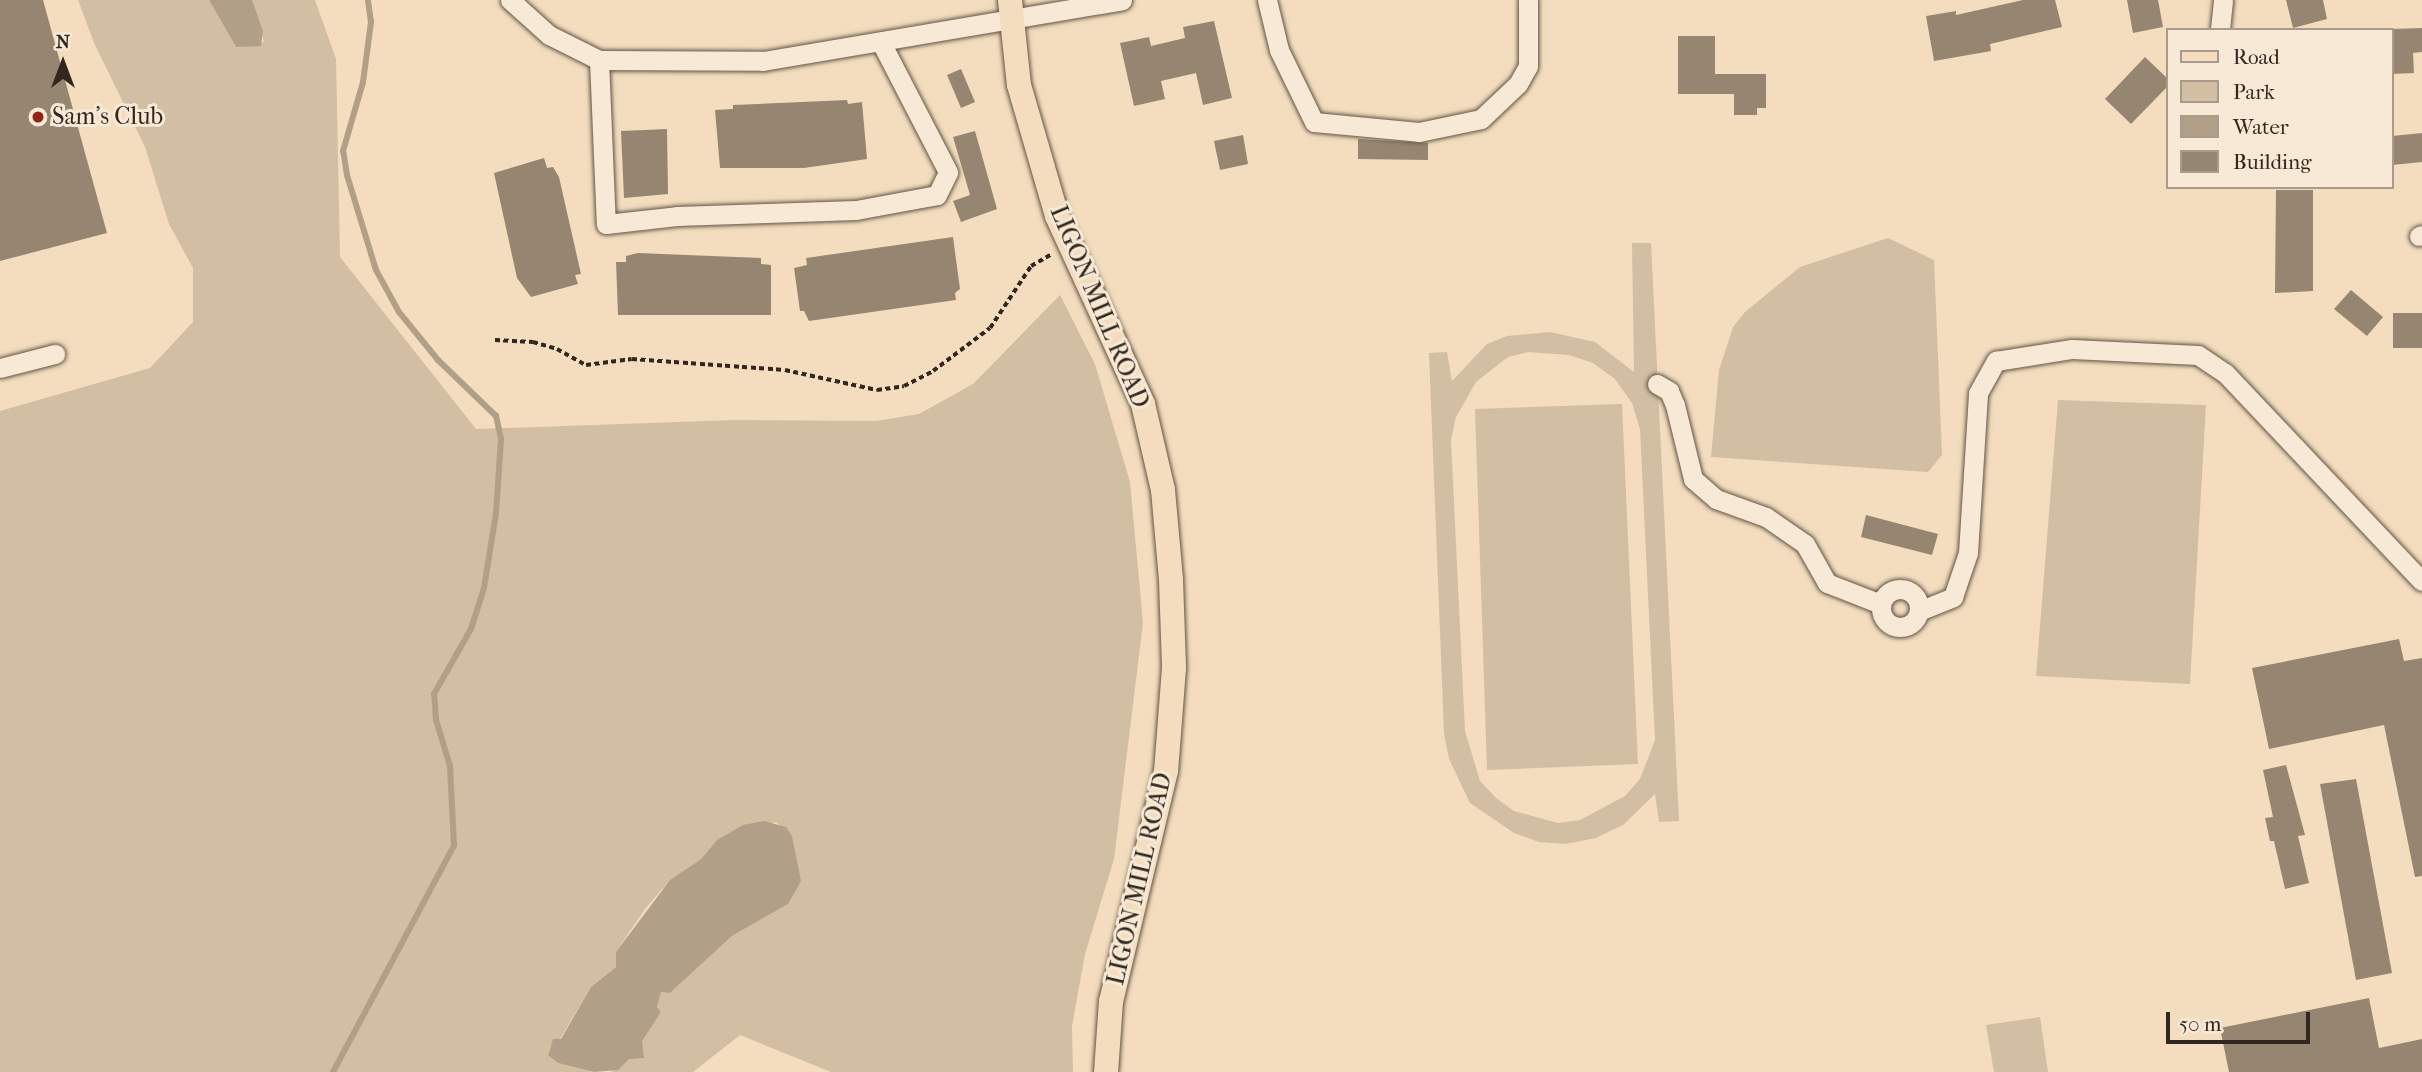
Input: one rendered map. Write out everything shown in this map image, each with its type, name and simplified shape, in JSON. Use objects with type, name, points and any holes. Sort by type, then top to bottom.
[{"type":"main road","name":"LIGON MILL ROAD","points":[[1010,10],[1019,85],[1057,216],[1143,404],[1163,490],[1167,529],[1174,668],[1167,771],[1111,1001],[1106,1072]]},
{"type":"street","points":[[510,0],[549,35],[599,60],[763,61],[881,42],[1010,10],[1122,0]]},
{"type":"street","points":[[1267,0],[1279,50],[1314,122],[1419,132],[1481,118],[1518,84],[1528,66],[1528,0]]},
{"type":"street","points":[[2220,28],[2223,0]]},
{"type":"street","points":[[599,60],[606,224],[677,216],[856,211],[937,195],[948,172],[881,42]]},
{"type":"street","points":[[1657,384],[1669,391],[1675,405],[1693,479],[1716,499],[1766,517],[1805,544],[1827,583],[1881,604],[1887,593],[1900,588],[1917,598],[1919,611],[1953,597],[1968,552],[1978,393],[1996,361],[2072,349],[2198,355],[2225,373],[2422,582]]},
{"type":"street","points":[[0,368],[55,354]]},
{"type":"path","points":[[495,341],[557,349],[586,365],[660,361],[786,370],[877,390],[904,386],[933,371],[990,328],[1031,266],[1054,253]]},
{"type":"green space","points":[[78,0],[209,0],[236,47],[264,42],[252,0],[315,0],[336,59],[340,257],[476,429],[735,420],[876,421],[919,414],[973,384],[1060,295],[1095,364],[1130,482],[1143,623],[1114,859],[1085,954],[1072,1026],[1073,1072],[831,1072],[740,1035],[693,1072],[611,1072],[629,1059],[661,1012],[657,1007],[661,992],[670,993],[732,936],[788,904],[792,836],[776,822],[717,840],[701,859],[670,880],[645,909],[616,952],[616,967],[591,987],[560,1039],[550,1046],[548,1055],[558,1063],[594,1072],[0,1072],[0,411],[150,368],[193,322],[193,268],[169,224],[145,147],[94,43]]},
{"type":"green space","points":[[1888,238],[1934,260],[1942,455],[1928,472],[1711,457],[1719,370],[1733,327],[1745,312],[1800,267]]},
{"type":"green space","points":[[1632,243],[1651,243],[1679,821],[1659,822],[1655,794],[1623,825],[1596,838],[1566,844],[1539,842],[1514,833],[1470,803],[1449,759],[1444,733],[1429,353],[1447,352],[1452,381],[1487,344],[1507,336],[1550,332],[1595,342],[1634,372]],"holes":[[[1528,352],[1569,355],[1593,363],[1615,379],[1632,403],[1640,429],[1655,740],[1640,779],[1625,796],[1580,820],[1558,823],[1514,811],[1496,798],[1480,781],[1465,731],[1451,440],[1456,417],[1476,382],[1508,357]]]},
{"type":"green space","points":[[2058,400],[2206,405],[2190,684],[2036,676]]},
{"type":"green space","points":[[1622,404],[1638,764],[1487,770],[1475,409]]},
{"type":"green space","points":[[2040,1017],[2048,1072],[1994,1072],[1986,1025]]},
{"type":"water","points":[[209,0],[252,0],[263,31],[261,46],[236,47]]},
{"type":"water","points":[[764,821],[786,827],[792,836],[801,881],[788,904],[732,936],[670,993],[661,992],[657,1007],[661,1012],[642,1041],[644,1058],[629,1059],[618,1070],[594,1072],[558,1063],[548,1055],[553,1039],[561,1039],[591,987],[616,967],[616,952],[670,880],[701,859],[717,840],[743,825]]},
{"type":"building","name":"Sam's Club","points":[[0,0],[43,0],[107,233],[0,261]]},
{"type":"building","points":[[2023,0],[2055,0],[2062,27],[1990,44],[1991,51],[1934,61],[1926,16],[1956,11],[1956,15]]},
{"type":"building","points":[[2127,0],[2158,0],[2163,27],[2133,33]]},
{"type":"building","points":[[2286,0],[2323,0],[2327,19],[2293,28]]},
{"type":"building","points":[[1214,21],[1232,98],[1203,105],[1196,73],[1161,81],[1165,99],[1134,106],[1120,43],[1149,37],[1151,46],[1185,38],[1183,27]]},
{"type":"building","points":[[2422,28],[2422,52],[2413,53],[2414,73],[2394,74],[2394,29]]},
{"type":"building","points":[[1678,36],[1715,36],[1715,74],[1766,74],[1766,108],[1757,108],[1757,115],[1734,115],[1734,94],[1678,94]]},
{"type":"building","points":[[2145,57],[2166,77],[2166,88],[2131,124],[2105,99]]},
{"type":"building","points":[[961,69],[975,102],[961,108],[947,75]]},
{"type":"building","points":[[847,100],[848,104],[862,102],[867,159],[804,168],[720,168],[715,110],[733,109],[733,105]]},
{"type":"building","points":[[667,129],[668,194],[624,198],[621,131]]},
{"type":"building","points":[[975,131],[997,209],[961,222],[953,201],[970,195],[953,137]]},
{"type":"building","points":[[2422,133],[2422,162],[2394,165],[2394,136]]},
{"type":"building","points":[[1243,135],[1248,164],[1220,170],[1214,141]]},
{"type":"building","points":[[1358,139],[1428,143],[1428,160],[1358,159]]},
{"type":"building","points":[[544,158],[547,168],[553,167],[559,177],[581,274],[575,275],[578,284],[531,297],[517,278],[494,173]]},
{"type":"building","points":[[2276,190],[2313,190],[2313,291],[2275,293]]},
{"type":"building","points":[[953,237],[960,289],[955,293],[956,300],[809,321],[804,311],[800,311],[794,268],[807,265],[806,258]]},
{"type":"building","points":[[638,253],[761,258],[761,264],[771,265],[771,315],[618,315],[616,262],[626,262],[626,256]]},
{"type":"building","points":[[2351,290],[2383,317],[2367,336],[2334,309]]},
{"type":"building","points":[[2393,313],[2422,313],[2422,348],[2393,348]]},
{"type":"building","points":[[1866,515],[1938,534],[1932,555],[1861,537]]},
{"type":"building","points":[[2399,639],[2404,661],[2422,658],[2422,876],[2415,877],[2384,725],[2269,749],[2252,668]]},
{"type":"building","points":[[2286,765],[2305,835],[2298,836],[2309,883],[2285,889],[2274,841],[2270,841],[2265,818],[2273,817],[2263,770]]},
{"type":"building","points":[[2356,779],[2392,973],[2356,980],[2320,784]]},
{"type":"building","points":[[2369,998],[2379,1048],[2422,1039],[2422,1072],[2229,1072],[2220,1028]]},
{"type":"waterway","points":[[333,1072],[454,845],[450,766],[436,720],[434,694],[471,629],[484,588],[496,513],[501,439],[496,416],[438,360],[399,312],[376,270],[347,175],[343,151],[363,82],[371,22],[368,0]]},
{"type":"place","name":"Sam's Club","points":[[38,117]]}]
